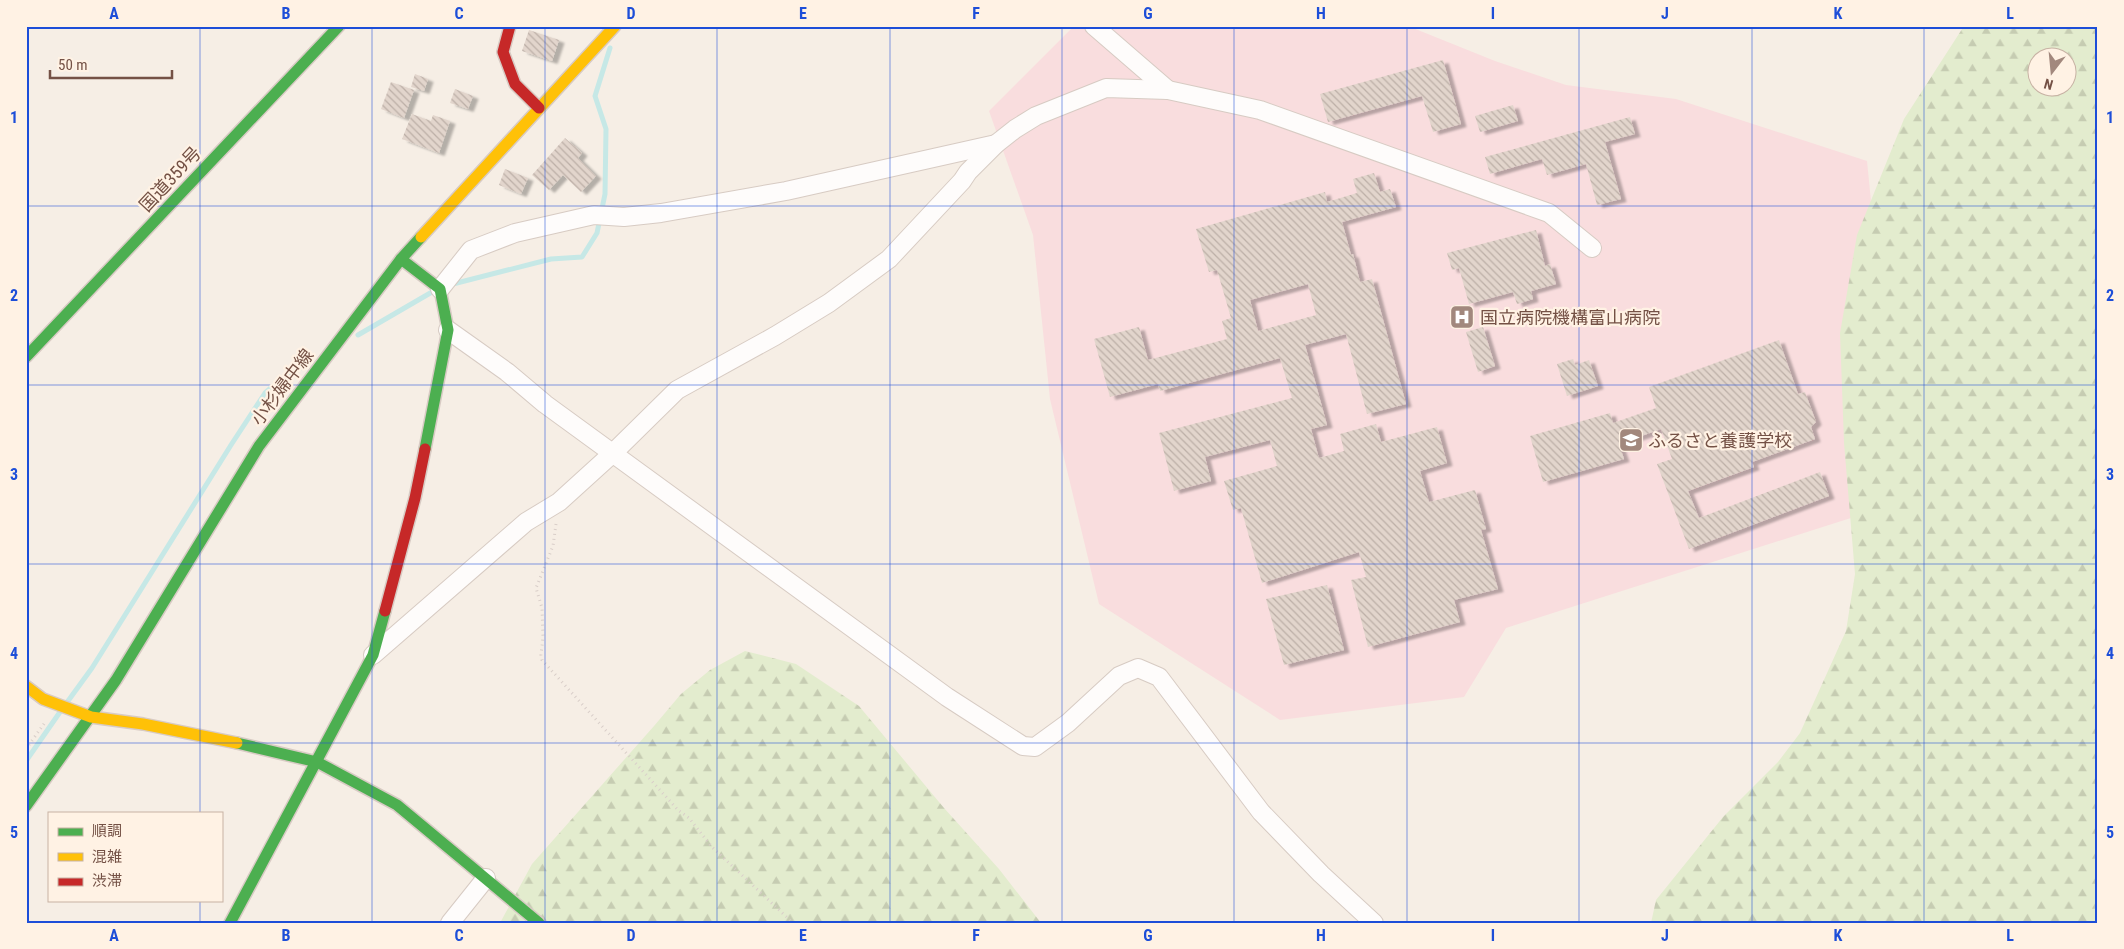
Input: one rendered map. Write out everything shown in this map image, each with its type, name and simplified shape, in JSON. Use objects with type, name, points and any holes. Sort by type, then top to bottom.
[{"type":"main road","name":"国道359号","points":[[26,357],[339,26]]},
{"type":"main road","points":[[510,26],[503,52],[515,84],[538,108]]},
{"type":"main road","name":"小杉婦中線","points":[[26,806],[116,680],[259,446],[401,259],[615,26]]},
{"type":"main road","points":[[230,923],[374,655],[415,498],[448,330],[440,288],[401,259]]},
{"type":"main road","points":[[26,686],[42,698],[91,717],[143,724],[216,738],[317,762],[397,805],[539,923]]},
{"type":"street","points":[[1094,26],[1168,90]]},
{"type":"street","points":[[374,655],[526,522],[559,502],[613,453],[677,390],[775,336],[828,304],[889,259],[962,182],[968,172],[996,144],[1015,129],[1036,116],[1106,88],[1168,90],[1260,110],[1549,213],[1592,248]]},
{"type":"street","points":[[440,288],[471,250],[515,233],[594,215],[624,217],[661,213],[786,191],[996,144]]},
{"type":"street","points":[[448,330],[947,697],[1023,746],[1035,747],[1049,738],[1119,676],[1138,668],[1159,677],[1260,812],[1374,923]]},
{"type":"street","points":[[450,923],[486,878]]},
{"type":"path","points":[[559,502],[553,546],[536,588],[542,608],[542,660],[678,810],[689,818],[712,847],[793,923]]},
{"type":"path","points":[[26,749],[58,704]]},
{"type":"shaded area","name":"国立病院機構富山病院","points":[[1074,26],[1408,26],[1495,61],[1566,85],[1676,99],[1867,161],[1901,502],[1506,628],[1464,697],[1280,720],[1099,604],[1050,399],[1033,235],[989,111]]},
{"type":"green space","points":[[1964,26],[2098,26],[2098,923],[1651,923],[1656,900],[1723,817],[1778,762],[1800,733],[1846,631],[1855,574],[1844,443],[1840,333],[1857,235],[1904,119]]},
{"type":"green space","points":[[745,651],[796,664],[859,706],[944,808],[999,869],[1041,923],[500,923],[532,864],[681,694],[710,670]]},
{"type":"building","points":[[529,30],[559,40],[552,61],[522,51]]},
{"type":"building","points":[[1443,60],[1461,124],[1433,132],[1422,96],[1328,122],[1320,94]]},
{"type":"building","points":[[415,74],[428,79],[424,91],[411,87]]},
{"type":"building","points":[[391,82],[414,90],[404,118],[381,109]]},
{"type":"building","points":[[455,89],[473,96],[468,109],[450,103]]},
{"type":"building","points":[[1513,105],[1518,121],[1480,132],[1475,116]]},
{"type":"building","points":[[412,114],[431,121],[433,115],[450,121],[439,153],[402,139]]},
{"type":"building","points":[[1630,117],[1635,134],[1605,142],[1621,199],[1597,205],[1586,164],[1547,175],[1542,159],[1490,174],[1485,157]]},
{"type":"building","points":[[565,138],[582,153],[578,158],[596,176],[581,192],[563,175],[549,190],[532,175]]},
{"type":"building","points":[[505,169],[528,178],[521,194],[499,185]]},
{"type":"building","points":[[1374,173],[1380,192],[1390,189],[1396,207],[1342,222],[1360,282],[1372,279],[1406,404],[1367,414],[1346,334],[1305,345],[1327,425],[1311,429],[1319,458],[1344,451],[1340,434],[1376,424],[1381,442],[1437,427],[1447,463],[1420,471],[1429,502],[1475,490],[1486,529],[1481,530],[1498,589],[1454,600],[1460,622],[1368,647],[1351,580],[1366,577],[1359,552],[1262,583],[1241,508],[1233,510],[1224,481],[1277,466],[1270,440],[1205,457],[1211,481],[1174,491],[1159,433],[1292,398],[1280,358],[1160,391],[1158,384],[1110,397],[1094,339],[1139,327],[1148,360],[1227,339],[1222,321],[1231,318],[1217,270],[1209,272],[1196,229],[1325,192],[1327,202],[1357,193],[1353,179]],"holes":[[[1308,284],[1316,315],[1258,331],[1250,300]]]},
{"type":"building","points":[[1536,230],[1545,266],[1550,264],[1556,284],[1531,291],[1533,299],[1517,304],[1513,292],[1469,304],[1459,268],[1452,270],[1447,253]]},
{"type":"building","points":[[1483,327],[1495,366],[1478,372],[1466,332]]},
{"type":"building","points":[[1779,340],[1798,394],[1805,392],[1816,422],[1811,427],[1815,439],[1752,462],[1754,467],[1688,491],[1699,518],[1820,472],[1829,496],[1689,549],[1657,464],[1672,459],[1661,429],[1619,444],[1624,459],[1543,482],[1530,436],[1610,413],[1613,423],[1656,408],[1649,387]]},
{"type":"building","points":[[1573,359],[1575,365],[1589,360],[1598,386],[1567,396],[1557,364]]},
{"type":"building","points":[[1327,585],[1344,650],[1284,665],[1266,599]]},
{"type":"waterway","points":[[449,285],[551,259],[582,257],[597,233],[605,194],[606,129],[595,96],[610,48]]},
{"type":"waterway","points":[[358,335],[432,292]]},
{"type":"waterway","points":[[68,701],[92,668],[265,393],[280,380],[307,364]]},
{"type":"waterway","points":[[26,761],[60,712]]},
{"type":"traffic: fast","points":[[26,357],[339,26]]},
{"type":"traffic: fast","points":[[26,806],[116,680],[259,446],[401,259],[421,237]]},
{"type":"traffic: fast","points":[[401,259],[440,289],[448,330],[425,449]]},
{"type":"traffic: fast","points":[[230,923],[373,655],[385,611]]},
{"type":"traffic: fast","points":[[237,743],[317,762],[397,805],[539,923]]},
{"type":"traffic: slow","points":[[421,237],[615,26]]},
{"type":"traffic: slow","points":[[26,686],[43,699],[91,717],[143,724],[237,743]]},
{"type":"traffic: jam","points":[[510,26],[503,52],[515,84],[539,108]]},
{"type":"traffic: jam","points":[[385,611],[415,498],[425,449]]},
{"type":"place","name":"国立病院機構富山病院","points":[[1462,317]]},
{"type":"place","name":"ふるさと養護学校","points":[[1631,440]]}]
